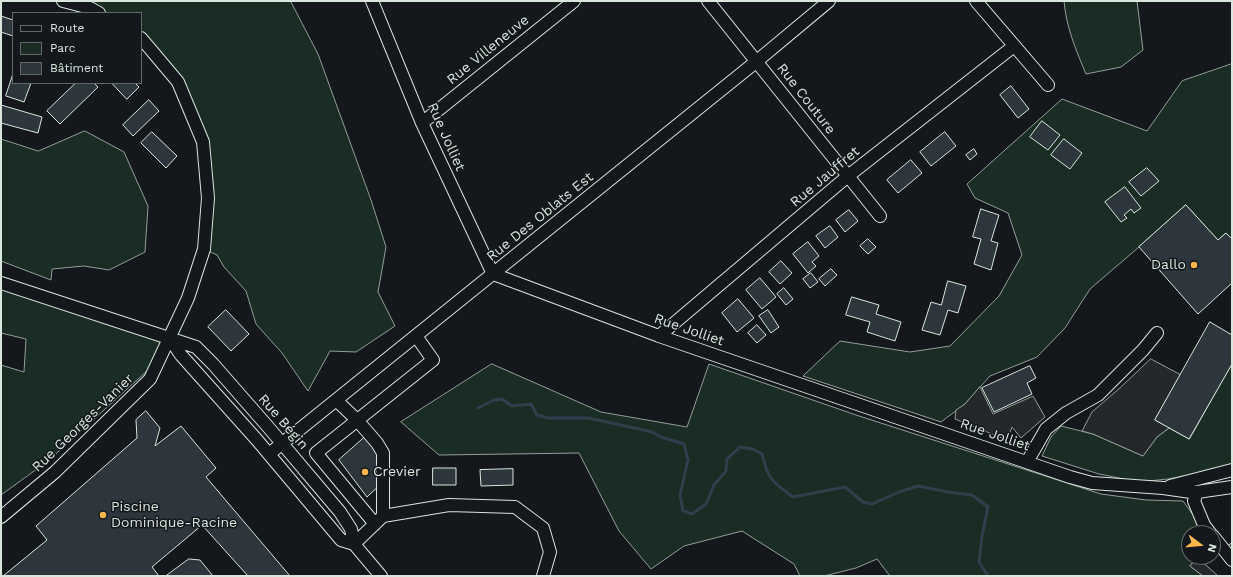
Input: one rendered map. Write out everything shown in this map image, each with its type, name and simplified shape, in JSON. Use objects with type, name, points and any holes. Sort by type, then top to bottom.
[{"type":"street","points":[[63,1],[90,8],[97,12]]},
{"type":"street","name":"Rue Jolliet","points":[[372,1],[422,123],[493,274],[659,336],[1092,483],[1197,492],[1232,487]]},
{"type":"street","name":"Rue Villeneuve","points":[[422,123],[574,1]]},
{"type":"street","name":"Rue Couture","points":[[708,1],[880,216]]},
{"type":"street","name":"Rue Des Oblats Est","points":[[269,454],[757,61],[829,1]]},
{"type":"street","points":[[976,1],[1048,85]]},
{"type":"street","name":"Rue Georges-Vanier","points":[[1,517],[55,472],[150,379],[188,298],[204,249],[208,198],[203,142],[178,82],[142,39]]},
{"type":"street","name":"Rue Jauffret","points":[[659,336],[848,176],[1014,46]]},
{"type":"street","name":"Rue Bégin","points":[[1,283],[196,347],[282,443],[340,512],[351,529],[354,544],[381,576]]},
{"type":"street","points":[[1027,462],[1046,429],[1066,413],[1098,395],[1144,350],[1157,332]]},
{"type":"street","points":[[379,520],[355,500],[316,453],[432,360],[416,336]]},
{"type":"street","name":"Rue Bégin","points":[[170,339],[180,355],[269,454],[341,540],[354,544]]},
{"type":"street","points":[[336,400],[357,420],[377,443],[383,453],[379,520]]},
{"type":"street","name":"Rue Jolliet","points":[[1163,488],[1232,470]]},
{"type":"street","points":[[317,485],[332,472]]},
{"type":"street","points":[[1197,492],[1194,502],[1204,525]]},
{"type":"street","points":[[340,512],[355,500]]},
{"type":"street","points":[[354,544],[379,520],[449,505],[515,507],[543,528],[550,552],[543,576]]},
{"type":"street","points":[[1221,546],[1232,560]]},
{"type":"green space","points":[[90,1],[291,2],[318,54],[371,200],[386,247],[378,292],[395,326],[356,352],[330,351],[308,391],[282,353],[256,324],[246,291],[224,267],[217,255],[204,249],[203,142],[178,82],[142,39],[142,12],[97,12],[90,8]]},
{"type":"green space","points":[[1064,1],[1137,1],[1143,50],[1121,67],[1086,74],[1069,29]]},
{"type":"green space","points":[[1232,64],[1232,239],[1226,233],[1218,240],[1186,205],[1090,289],[1065,328],[1037,357],[990,376],[965,404],[941,422],[803,376],[840,341],[910,352],[950,346],[999,296],[1022,255],[1008,213],[975,198],[967,184],[1062,99],[1147,131],[1182,81]]},
{"type":"green space","points":[[85,131],[124,152],[148,206],[145,252],[109,270],[84,266],[52,269],[51,280],[1,261],[1,139],[38,151]]},
{"type":"green space","points":[[1,283],[170,339],[148,370],[48,461],[1,495],[1,365],[24,372],[26,339],[1,333]]},
{"type":"green space","points":[[492,364],[601,412],[687,427],[709,364],[856,415],[1101,494],[1146,500],[1183,501],[1200,525],[1181,525],[1181,565],[1191,565],[1190,566],[1203,576],[890,576],[877,559],[856,568],[824,576],[800,576],[794,564],[742,531],[684,546],[651,569],[619,531],[579,453],[439,455],[401,422]]},
{"type":"green space","points":[[1232,364],[1232,465],[1212,471],[1168,479],[1139,482],[1099,474],[1042,456],[1051,437],[1061,426],[1093,434],[1143,456],[1157,437],[1169,428],[1189,439]]},
{"type":"shaded area","points":[[1151,359],[1181,375],[1155,420],[1169,428],[1157,437],[1143,456],[1093,434],[1082,431],[1092,412]]},
{"type":"shaded area","points":[[980,387],[993,414],[1033,396],[1045,417],[1021,438],[1012,427],[1007,440],[955,419],[956,410],[965,404]]},
{"type":"shaded area","points":[[1206,565],[1218,576],[1203,576],[1190,566]]},
{"type":"building","points":[[1,16],[12,20],[12,36],[1,32]]},
{"type":"building","points":[[12,77],[12,84],[31,84],[24,102],[6,96]]},
{"type":"building","points":[[75,84],[95,84],[98,87],[60,124],[47,111]]},
{"type":"building","points":[[113,84],[136,84],[139,87],[127,99]]},
{"type":"building","points":[[1011,86],[1029,109],[1018,118],[1000,95]]},
{"type":"building","points":[[149,100],[159,111],[133,136],[123,125]]},
{"type":"building","points":[[1,105],[42,117],[38,133],[1,123]]},
{"type":"building","points":[[1042,121],[1060,135],[1048,150],[1030,137]]},
{"type":"building","points":[[152,132],[177,156],[166,168],[141,143]]},
{"type":"building","points":[[945,132],[956,146],[931,166],[920,152]]},
{"type":"building","points":[[1064,139],[1082,153],[1070,169],[1051,155]]},
{"type":"building","points":[[974,149],[977,154],[970,160],[966,155]]},
{"type":"building","points":[[911,160],[922,173],[898,193],[887,180]]},
{"type":"building","points":[[1147,168],[1159,181],[1141,196],[1129,182]]},
{"type":"building","points":[[1125,187],[1141,208],[1134,213],[1131,209],[1124,215],[1127,218],[1121,222],[1105,202]]},
{"type":"building","name":"Dallo","points":[[1186,205],[1218,240],[1226,233],[1232,239],[1232,283],[1198,314],[1139,247]]},
{"type":"building","points":[[981,209],[999,215],[991,241],[998,243],[991,270],[974,264],[981,239],[973,237]]},
{"type":"building","points":[[849,210],[858,221],[845,232],[836,220]]},
{"type":"building","points":[[830,226],[838,237],[825,248],[816,236]]},
{"type":"building","points":[[868,239],[876,247],[868,254],[860,246]]},
{"type":"building","points":[[808,242],[819,256],[812,262],[816,266],[808,273],[793,254]]},
{"type":"building","points":[[781,261],[792,273],[780,284],[769,272]]},
{"type":"building","points":[[831,269],[837,275],[825,286],[819,279]]},
{"type":"building","points":[[811,273],[818,282],[810,288],[803,279]]},
{"type":"building","points":[[760,278],[776,297],[762,309],[746,290]]},
{"type":"building","points":[[948,281],[966,286],[958,313],[948,310],[940,335],[922,330],[931,302],[941,305]]},
{"type":"building","points":[[784,288],[793,299],[786,305],[777,294]]},
{"type":"building","points":[[852,297],[879,305],[876,314],[901,322],[895,341],[867,332],[870,322],[846,315]]},
{"type":"building","points":[[738,299],[754,318],[737,332],[722,313]]},
{"type":"building","points":[[226,310],[249,334],[231,351],[208,327]]},
{"type":"building","points":[[768,310],[779,327],[771,333],[759,316]]},
{"type":"building","points":[[1210,322],[1232,335],[1232,364],[1189,439],[1155,420]]},
{"type":"building","points":[[757,325],[766,335],[757,343],[748,333]]},
{"type":"building","points":[[1030,366],[1036,378],[1027,383],[1032,394],[994,412],[982,388]]},
{"type":"building","points":[[146,411],[160,428],[155,446],[181,426],[216,468],[206,477],[290,576],[248,576],[202,525],[152,567],[159,576],[3,576],[47,540],[36,526],[137,438],[136,420]]},
{"type":"building","name":"Crevier","points":[[365,437],[381,458],[381,484],[367,497],[339,460]]},
{"type":"building","points":[[433,468],[456,468],[456,485],[433,485]]},
{"type":"building","points":[[513,469],[513,485],[481,486],[480,470]]},
{"type":"building","points":[[1232,543],[1232,552],[1228,546]]},
{"type":"building","points":[[189,559],[200,560],[213,576],[166,576]]},
{"type":"waterway","points":[[478,408],[494,400],[502,399],[512,406],[531,404],[537,415],[548,418],[589,418],[652,432],[661,437],[684,444],[688,460],[680,495],[683,511],[692,514],[706,504],[714,485],[726,471],[727,459],[740,447],[753,449],[762,454],[769,475],[780,487],[793,497],[845,487],[863,502],[872,504],[899,492],[918,486],[972,495],[988,507],[982,536],[979,562],[988,576]]},
{"type":"place","name":"Dallo","points":[[1194,265]]},
{"type":"place","name":"Crevier","points":[[365,472]]},
{"type":"place","name":"Piscine Dominique-Racine","points":[[103,515]]}]
